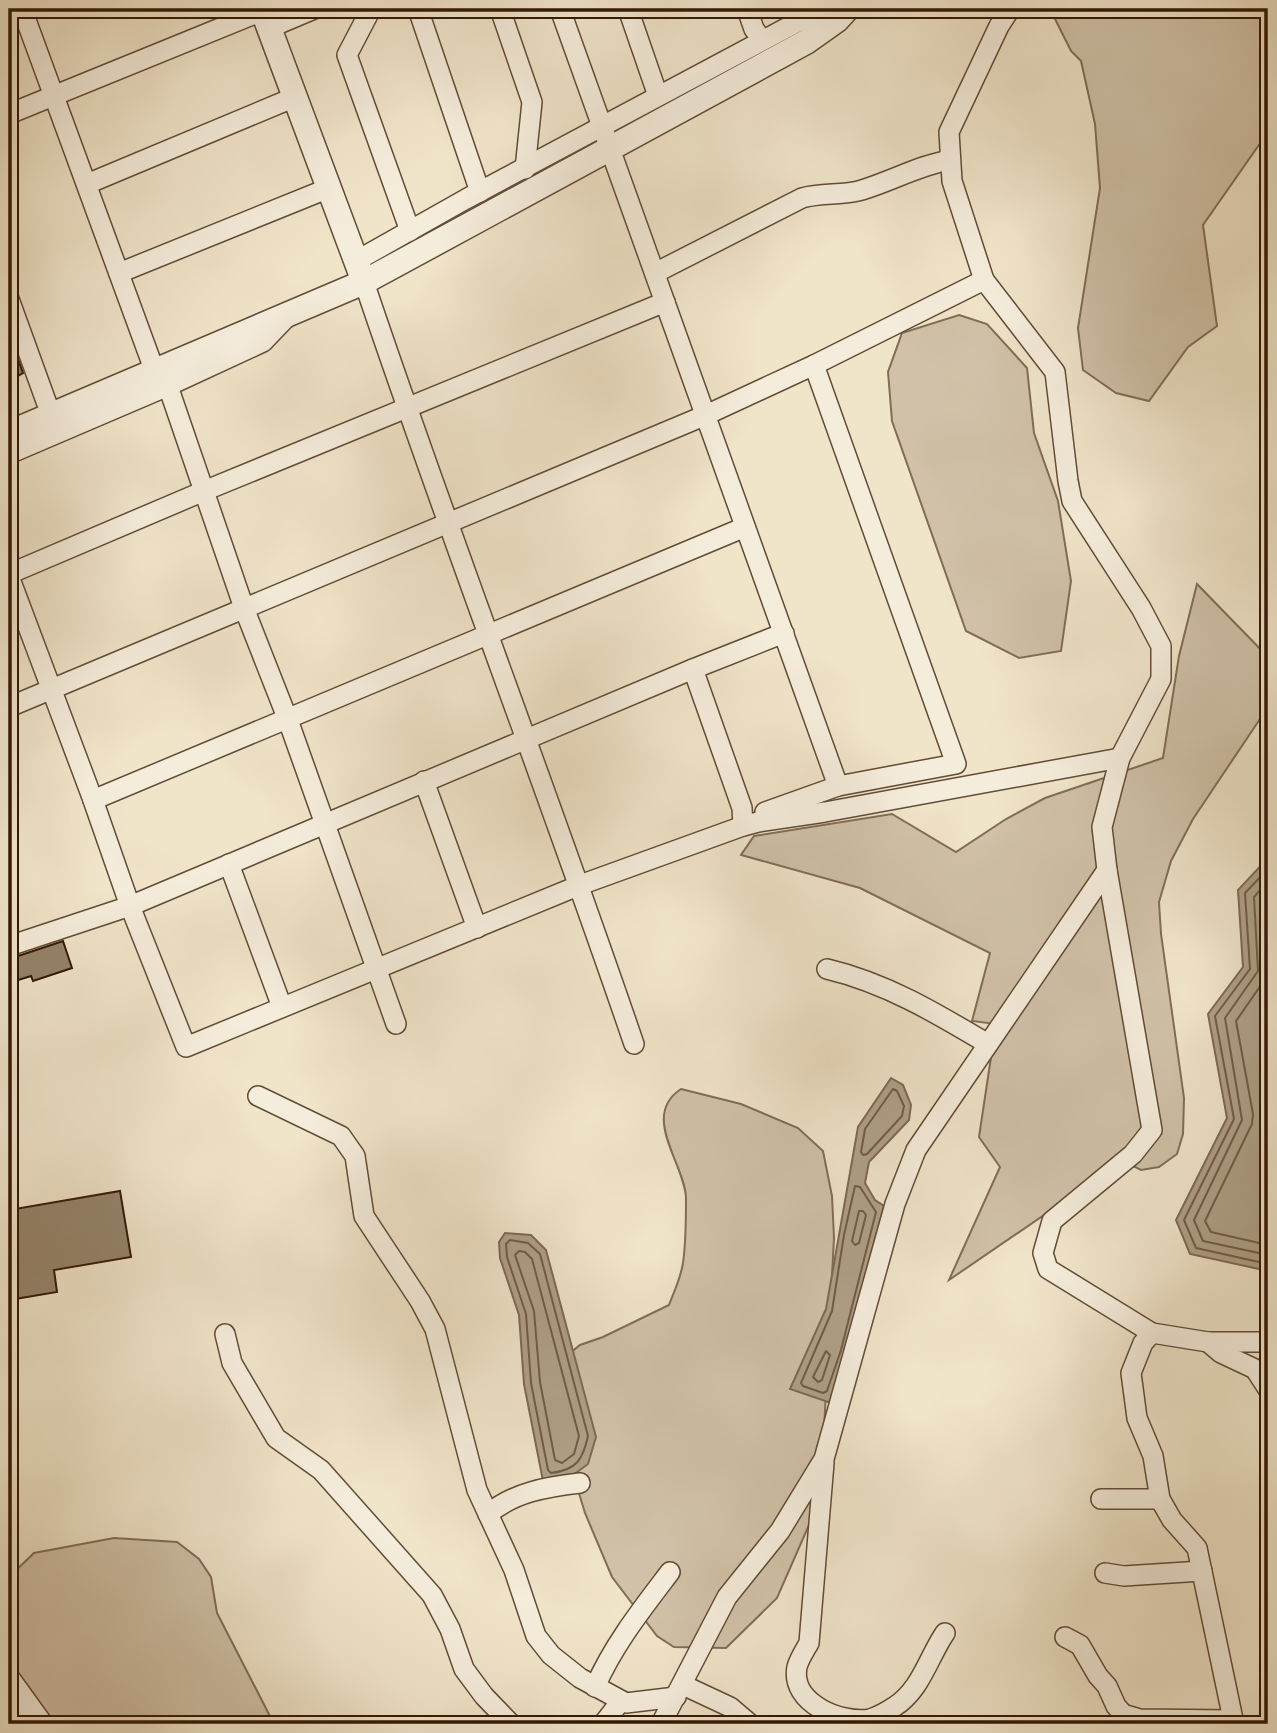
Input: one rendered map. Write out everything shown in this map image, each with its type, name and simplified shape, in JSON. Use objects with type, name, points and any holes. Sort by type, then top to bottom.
[{"type":"street","points":[[22,9],[119,273],[204,491],[396,1024]]},
{"type":"street","points":[[9,114],[265,14],[314,9]]},
{"type":"street","points":[[370,9],[347,55],[410,231]]},
{"type":"street","points":[[418,9],[480,192]]},
{"type":"street","points":[[500,9],[532,102],[525,169]]},
{"type":"street","points":[[560,9],[838,786]]},
{"type":"street","points":[[628,9],[658,96]]},
{"type":"street","points":[[747,9],[754,29],[762,40]]},
{"type":"street","points":[[1010,9],[999,26],[949,132],[952,181],[984,280],[1055,372],[1072,502],[1142,608],[1161,646],[1161,680],[1120,758],[1102,827],[1152,1130],[1133,1154],[1052,1221],[1043,1253],[1048,1269],[1152,1333],[1208,1342],[1268,1342]]},
{"type":"street","points":[[360,272],[410,231],[525,169],[608,138],[658,96],[762,40],[820,10],[842,15]]},
{"type":"street","points":[[265,14],[580,885],[634,1044]]},
{"type":"street","points":[[9,454],[289,314],[360,272],[608,138],[806,42],[842,15]]},
{"type":"street","points":[[87,184],[295,97]]},
{"type":"street","points":[[655,274],[802,198],[816,194],[859,191],[950,160]]},
{"type":"street","points":[[119,273],[328,188]]},
{"type":"street","points":[[9,707],[706,415],[814,365],[984,280]]},
{"type":"street","points":[[9,299],[51,415]]},
{"type":"street","points":[[665,302],[204,491],[9,575],[130,906],[186,1047],[580,885],[750,824],[1120,758]]},
{"type":"street","points":[[750,824],[758,814],[838,786],[956,764],[814,365]]},
{"type":"street","points":[[9,433],[51,415],[161,379]]},
{"type":"street","points":[[93,800],[745,527]]},
{"type":"street","points":[[9,946],[130,906],[527,738],[784,633]]},
{"type":"street","points":[[693,669],[750,824]]},
{"type":"street","points":[[424,781],[477,928]]},
{"type":"street","points":[[229,864],[282,1007]]},
{"type":"street","points":[[945,1633],[933,1650],[918,1685],[896,1706],[871,1719],[839,1718],[811,1703],[797,1683],[797,1666],[809,1643],[824,1459],[895,1204],[916,1150],[1107,870]]},
{"type":"street","points":[[827,969],[854,975],[912,999],[988,1044]]},
{"type":"street","points":[[258,1096],[341,1136],[355,1156],[364,1216],[420,1301],[435,1329],[477,1490],[514,1570],[536,1636],[551,1655],[595,1687],[621,1701],[647,1702],[679,1691],[730,1707],[750,1724]]},
{"type":"street","points":[[1065,1637],[1080,1645],[1123,1714],[1140,1719],[1233,1722],[1197,1548],[1172,1520],[1160,1499],[1153,1456],[1137,1418],[1131,1373],[1143,1343],[1152,1333]]},
{"type":"street","points":[[225,1334],[232,1363],[276,1438],[321,1470],[432,1595],[450,1629],[464,1669],[484,1696],[511,1724]]},
{"type":"street","points":[[1208,1342],[1221,1353],[1255,1369],[1268,1388]]},
{"type":"street","points":[[661,1724],[727,1597],[780,1531],[824,1459]]},
{"type":"street","points":[[488,1514],[498,1506],[536,1489],[580,1483]]},
{"type":"street","points":[[1101,1499],[1160,1499]]},
{"type":"street","points":[[1105,1573],[1124,1576],[1202,1571]]},
{"type":"street","points":[[595,1687],[607,1660],[629,1624],[670,1572]]},
{"type":"street","points":[[9,1681],[40,1724]]},
{"type":"street","points":[[603,1724],[621,1701]]},
{"type":"shaded area","points":[[1050,9],[1268,9],[1268,132],[1203,225],[1217,326],[1188,347],[1149,401],[1116,393],[1083,370],[1078,328],[1100,188],[1095,124],[1081,61],[1071,51]]},
{"type":"shaded area","points":[[959,315],[987,324],[1027,368],[1034,433],[1058,501],[1071,581],[1061,651],[1019,658],[966,631],[892,421],[888,372],[902,333]]},
{"type":"shaded area","points":[[1197,584],[1268,657],[1268,707],[1193,819],[1171,861],[1159,902],[1184,1098],[1183,1134],[1177,1154],[1159,1167],[1141,1170],[1123,1161],[949,1280],[1000,1167],[979,1137],[996,1024],[972,1021],[990,953],[860,888],[741,855],[754,836],[892,814],[956,852],[1006,819],[1045,798],[1163,758],[1179,656]]},
{"type":"shaded area","points":[[681,1089],[741,1104],[798,1128],[823,1151],[832,1196],[834,1238],[824,1430],[809,1525],[777,1598],[726,1648],[674,1647],[657,1636],[612,1577],[585,1513],[568,1457],[557,1364],[580,1345],[603,1337],[669,1305],[683,1263],[686,1198],[664,1126],[664,1113],[669,1100]]},
{"type":"shaded area","points":[[114,1538],[177,1542],[199,1559],[211,1577],[217,1613],[274,1724],[9,1724],[9,1577],[34,1553]]},
{"type":"water","points":[[1268,858],[1268,1271],[1190,1254],[1176,1220],[1227,1118],[1208,1014],[1243,967],[1238,890]]},
{"type":"water","points":[[891,1078],[903,1085],[911,1105],[909,1120],[869,1162],[865,1183],[875,1200],[884,1206],[831,1403],[790,1389],[826,1309],[858,1127]]},
{"type":"water","points":[[505,1233],[531,1235],[546,1250],[596,1437],[588,1464],[569,1478],[543,1481],[524,1384],[519,1315],[500,1258],[499,1242]]},
{"type":"building","points":[[9,334],[23,373],[9,381]]},
{"type":"building","points":[[63,941],[72,968],[33,981],[31,976],[9,983],[9,959]]},
{"type":"building","points":[[120,1191],[131,1257],[54,1270],[57,1292],[9,1300],[9,1210]]}]
